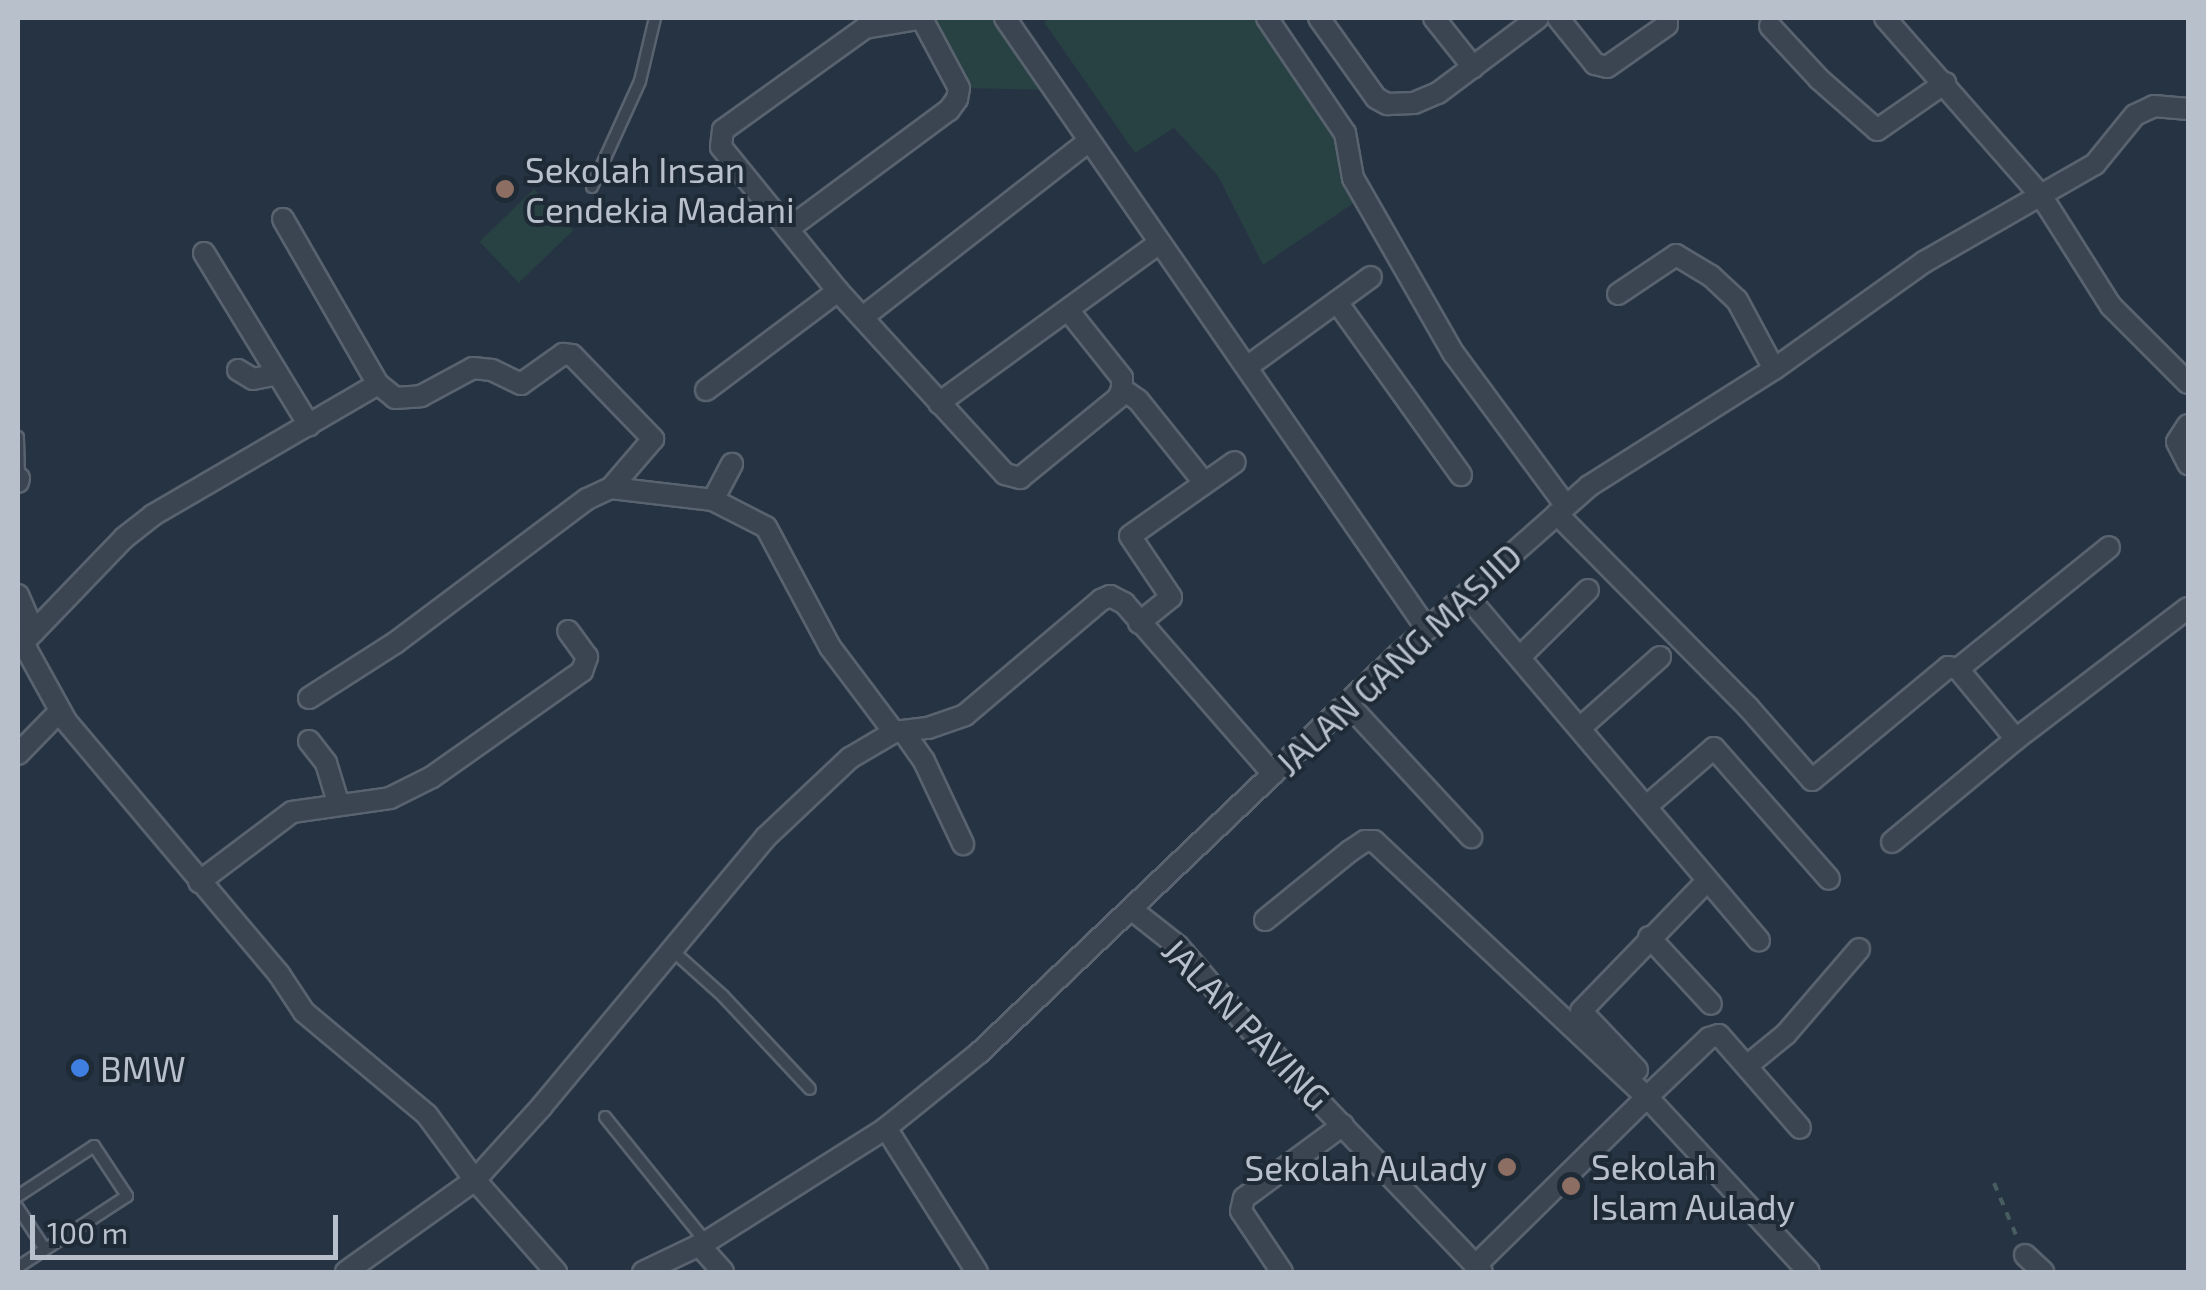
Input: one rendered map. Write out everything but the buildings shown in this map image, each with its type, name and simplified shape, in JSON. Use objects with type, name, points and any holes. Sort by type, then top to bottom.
[{"type":"street","points":[[788,228],[948,110],[957,99],[958,88],[923,18],[891,20],[865,28],[722,130],[721,146],[838,290],[1005,474],[1020,478],[1118,398],[1122,389],[1122,378],[1068,310]]},
{"type":"street","points":[[1005,18],[1428,629]]},
{"type":"street","points":[[1267,18],[1344,133],[1353,178],[1454,354],[1562,510],[1812,780],[1948,667],[1958,669],[2016,739]]},
{"type":"street","points":[[1320,18],[1376,98],[1388,104],[1414,103],[1438,94],[1538,18]]},
{"type":"street","points":[[1434,18],[1473,67]]},
{"type":"street","points":[[1558,18],[1595,64],[1607,67],[1667,25],[1667,18]]},
{"type":"street","points":[[1885,18],[2042,197],[2111,306],[2188,383]]},
{"type":"street","points":[[1770,26],[1819,79],[1876,130],[1944,83]]},
{"type":"street","name":"JALAN GANG MASJID","points":[[643,1272],[702,1243],[886,1128],[979,1053],[1428,629],[1562,510],[1633,455],[1774,369],[1924,262],[2095,164],[2134,115],[2154,106],[2188,109]]},
{"type":"street","points":[[863,317],[1088,142]]},
{"type":"street","points":[[283,220],[378,384],[395,398],[410,400],[482,367],[521,384],[567,352],[653,439],[611,488],[587,499],[395,643],[309,698]]},
{"type":"street","points":[[939,403],[1159,243]]},
{"type":"street","points":[[204,254],[309,425]]},
{"type":"street","points":[[1618,294],[1676,255],[1712,276],[1737,300],[1774,369]]},
{"type":"street","points":[[1247,367],[1372,278]]},
{"type":"street","points":[[706,390],[838,290]]},
{"type":"street","points":[[1336,302],[1461,474]]},
{"type":"street","points":[[238,370],[253,378],[278,374]]},
{"type":"street","points":[[25,637],[124,538],[153,515],[378,384]]},
{"type":"street","points":[[1122,389],[1138,400],[1198,475]]},
{"type":"street","points":[[2188,425],[2177,442],[2188,464]]},
{"type":"street","points":[[1139,623],[1171,597],[1130,536],[1235,462]]},
{"type":"street","points":[[713,500],[732,464]]},
{"type":"street","points":[[611,488],[713,500],[766,527],[830,647],[924,760],[963,844]]},
{"type":"street","points":[[1958,669],[2109,547]]},
{"type":"street","points":[[1521,656],[1588,590]]},
{"type":"street","points":[[18,595],[25,637],[59,712],[279,974],[304,1012],[427,1115],[474,1180],[556,1272]]},
{"type":"street","points":[[1466,596],[1648,805],[1759,940]]},
{"type":"street","points":[[346,1272],[474,1180],[673,952],[765,838],[850,758],[899,732],[928,728],[965,714],[1101,600],[1117,597],[1273,774]]},
{"type":"street","points":[[1892,842],[2016,739],[2188,608]]},
{"type":"street","points":[[198,882],[292,812],[338,802],[390,798],[406,792],[582,671],[587,657],[568,631]]},
{"type":"street","points":[[1580,728],[1660,656]]},
{"type":"street","points":[[1348,703],[1471,837]]},
{"type":"street","points":[[18,754],[59,712]]},
{"type":"street","points":[[309,741],[326,763],[338,802]]},
{"type":"street","points":[[1648,805],[1714,748],[1829,879]]},
{"type":"street","points":[[1265,920],[1365,840],[1374,841],[1647,1097],[1809,1272]]},
{"type":"street","points":[[1642,1074],[1581,1011],[1707,880]]},
{"type":"street","name":"JALAN PAVING","points":[[1132,909],[1178,946],[1246,1026],[1478,1269]]},
{"type":"street","points":[[1649,937],[1711,1004]]},
{"type":"street","points":[[1748,1065],[1786,1034],[1860,949]]},
{"type":"street","points":[[1478,1269],[1647,1097],[1714,1035],[1729,1041],[1800,1128]]},
{"type":"street","points":[[1282,1272],[1241,1211],[1244,1198],[1343,1124]]},
{"type":"street","points":[[886,1128],[977,1272]]},
{"type":"street","points":[[702,1243],[722,1272]]},
{"type":"street","points":[[2025,1255],[2043,1272]]},
{"type":"lane","points":[[592,187],[640,81],[654,18]]},
{"type":"lane","points":[[18,438],[18,480]]},
{"type":"lane","points":[[673,952],[810,1089]]},
{"type":"lane","points":[[605,1116],[702,1243]]},
{"type":"lane","points":[[18,1196],[94,1146],[127,1196],[18,1267]]},
{"type":"lane","points":[[18,1208],[45,1250]]},
{"type":"path","points":[[1994,1183],[2025,1255]]},
{"type":"green space","points":[[924,18],[1005,18],[1054,90],[959,88]]},
{"type":"green space","points":[[1050,18],[1263,18],[1351,157],[1363,167],[1361,198],[1263,265],[1218,176],[1174,128],[1135,153],[1044,22]]},
{"type":"green space","points":[[534,189],[574,230],[519,283],[479,242]]},
{"type":"place","name":"Sekolah Insan Cendekia Madani","points":[[505,189]]},
{"type":"place","name":"BMW","points":[[80,1068]]},
{"type":"place","name":"Sekolah Aulady","points":[[1507,1167]]},
{"type":"place","name":"Sekolah Islam Aulady","points":[[1571,1186]]}]
